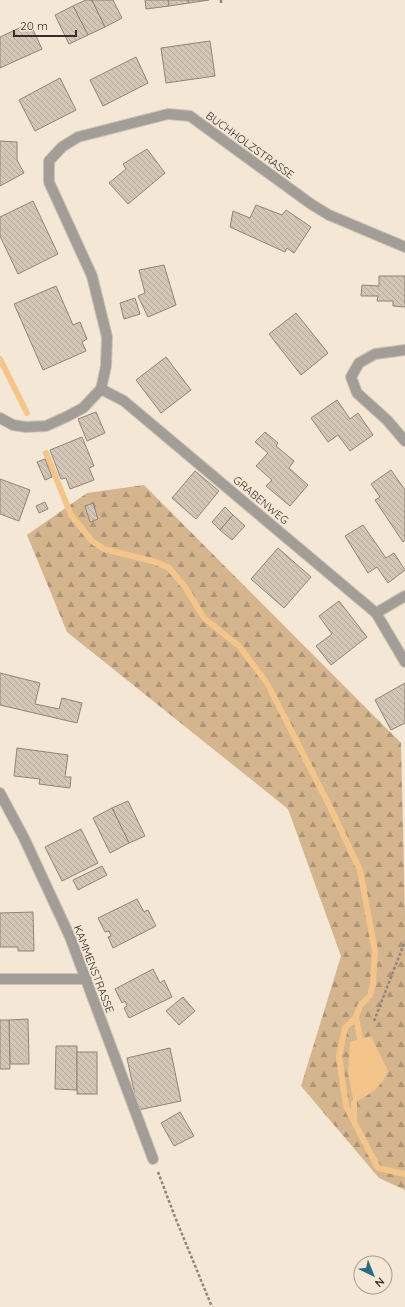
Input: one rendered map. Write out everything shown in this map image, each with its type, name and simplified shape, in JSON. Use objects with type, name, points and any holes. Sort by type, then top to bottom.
[{"type":"street","name":"BUCHHOLZSTRASSE","points":[[101,390],[106,366],[107,337],[92,276],[49,182],[49,161],[62,147],[78,137],[168,114],[190,116],[317,208],[329,215],[405,247]]},
{"type":"street","points":[[405,350],[375,354],[359,363],[351,377],[357,393],[387,420],[405,441]]},
{"type":"street","points":[[0,420],[13,425],[26,427],[46,426],[83,408],[101,390]]},
{"type":"street","name":"GRABENWEG","points":[[101,390],[124,401],[376,613],[405,662]]},
{"type":"street","points":[[376,613],[405,596]]},
{"type":"street","name":"KAMMENSTRASSE","points":[[0,793],[50,892],[70,937],[153,1159]]},
{"type":"street","points":[[0,979],[86,979]]},
{"type":"path","points":[[374,1022],[405,941]]},
{"type":"path","points":[[153,1159],[212,1307]]},
{"type":"green space","points":[[144,485],[401,743],[405,915],[405,1190],[379,1178],[301,1086],[341,956],[288,809],[67,632],[27,535],[87,493]]},
{"type":"shaded area","points":[[371,1036],[388,1071],[382,1082],[374,1090],[354,1103],[348,1073],[350,1042]]},
{"type":"building","points":[[86,0],[92,0],[105,27],[88,35],[73,6]]},
{"type":"building","points":[[92,0],[113,0],[122,18],[105,27]]},
{"type":"building","points":[[145,0],[168,0],[169,6],[146,9]]},
{"type":"building","points":[[168,0],[188,0],[189,3],[169,6]]},
{"type":"building","points":[[188,0],[209,0],[189,3]]},
{"type":"building","points":[[73,6],[88,35],[69,44],[55,15]]},
{"type":"building","points":[[30,23],[42,49],[0,68],[0,37]]},
{"type":"building","points":[[210,41],[215,76],[166,83],[161,48]]},
{"type":"building","points":[[136,57],[148,83],[103,106],[90,80]]},
{"type":"building","points":[[60,78],[76,110],[35,131],[19,100]]},
{"type":"building","points":[[0,141],[17,142],[17,160],[24,173],[0,186]]},
{"type":"building","points":[[147,149],[165,173],[128,204],[109,183],[126,169],[123,164]]},
{"type":"building","points":[[33,201],[58,254],[18,274],[0,236],[0,217]]},
{"type":"building","points":[[256,205],[282,215],[286,210],[311,227],[294,253],[287,248],[285,252],[230,227],[233,211],[250,218]]},
{"type":"building","points":[[164,265],[176,305],[148,317],[138,296],[145,293],[139,270]]},
{"type":"building","points":[[379,276],[405,276],[405,307],[393,306],[393,301],[377,301],[378,296],[361,296],[362,285],[379,286]]},
{"type":"building","points":[[56,286],[73,325],[80,322],[87,339],[82,342],[86,351],[43,370],[14,304]]},
{"type":"building","points":[[135,298],[140,314],[124,319],[120,303]]},
{"type":"building","points":[[296,313],[328,353],[301,375],[269,334]]},
{"type":"building","points":[[166,357],[191,390],[161,413],[136,380]]},
{"type":"building","points":[[337,400],[350,419],[358,413],[373,435],[350,451],[338,435],[328,442],[311,418]]},
{"type":"building","points":[[96,412],[105,433],[87,441],[78,419]]},
{"type":"building","points":[[265,432],[278,443],[276,446],[294,461],[289,468],[308,485],[290,506],[266,486],[272,480],[256,466],[268,453],[255,442]]},
{"type":"building","points":[[82,437],[94,466],[89,468],[94,480],[70,489],[66,478],[61,479],[50,450]]},
{"type":"building","points":[[45,459],[52,477],[45,480],[37,462]]},
{"type":"building","points":[[391,470],[405,490],[405,540],[403,542],[375,500],[380,497],[371,484]]},
{"type":"building","points":[[195,471],[219,491],[196,519],[172,498]]},
{"type":"building","points":[[0,479],[30,490],[19,521],[0,514]]},
{"type":"building","points":[[45,502],[48,509],[39,513],[36,506]]},
{"type":"building","points":[[93,503],[98,519],[90,522],[85,506]]},
{"type":"building","points":[[225,507],[233,515],[220,530],[212,522]]},
{"type":"building","points":[[233,515],[245,526],[232,540],[220,530]]},
{"type":"building","points":[[363,525],[386,558],[394,553],[405,570],[388,583],[377,567],[368,573],[345,536]]},
{"type":"building","points":[[278,548],[311,577],[284,608],[251,579]]},
{"type":"building","points":[[339,601],[367,637],[331,665],[316,646],[332,634],[319,616]]},
{"type":"building","points":[[0,673],[40,683],[35,704],[59,709],[62,698],[82,703],[77,723],[0,705]]},
{"type":"building","points":[[405,683],[405,723],[391,730],[375,700]]},
{"type":"building","points":[[17,748],[68,755],[65,777],[71,777],[70,788],[39,784],[40,779],[14,776]]},
{"type":"building","points":[[128,801],[145,836],[129,843],[112,808]]},
{"type":"building","points":[[112,808],[129,843],[110,853],[93,818]]},
{"type":"building","points":[[81,829],[98,863],[62,881],[45,847]]},
{"type":"building","points":[[102,866],[107,875],[78,890],[73,880]]},
{"type":"building","points":[[137,899],[144,912],[148,910],[156,926],[113,948],[108,937],[111,936],[109,931],[105,932],[98,918]]},
{"type":"building","points":[[33,912],[34,951],[18,951],[18,947],[0,947],[0,913]]},
{"type":"building","points":[[153,969],[160,983],[164,980],[172,997],[129,1018],[124,1008],[127,1006],[125,1001],[122,1003],[115,989]]},
{"type":"building","points":[[183,997],[195,1011],[179,1025],[166,1011]]},
{"type":"building","points":[[28,1019],[29,1064],[10,1064],[9,1020]]},
{"type":"building","points":[[0,1020],[9,1020],[10,1069],[0,1069]]},
{"type":"building","points":[[56,1046],[77,1046],[77,1090],[55,1089]]},
{"type":"building","points":[[170,1048],[181,1101],[138,1110],[127,1058]]},
{"type":"building","points":[[77,1052],[97,1052],[97,1094],[77,1094]]},
{"type":"building","points":[[180,1112],[194,1136],[174,1146],[161,1123]]},
{"type":"waterway","points":[[0,359],[27,413]]},
{"type":"waterway","points":[[46,453],[71,515],[92,541],[104,549],[156,562],[169,568],[185,587],[204,618],[239,646],[267,683],[330,807],[360,870],[375,951],[373,984],[370,995],[360,1006],[356,1017],[345,1028],[339,1056],[346,1106],[378,1168],[405,1174]]},
{"type":"waterway","points":[[356,1017],[360,1039]]},
{"type":"waterway","points":[[354,1103],[354,1119]]}]
